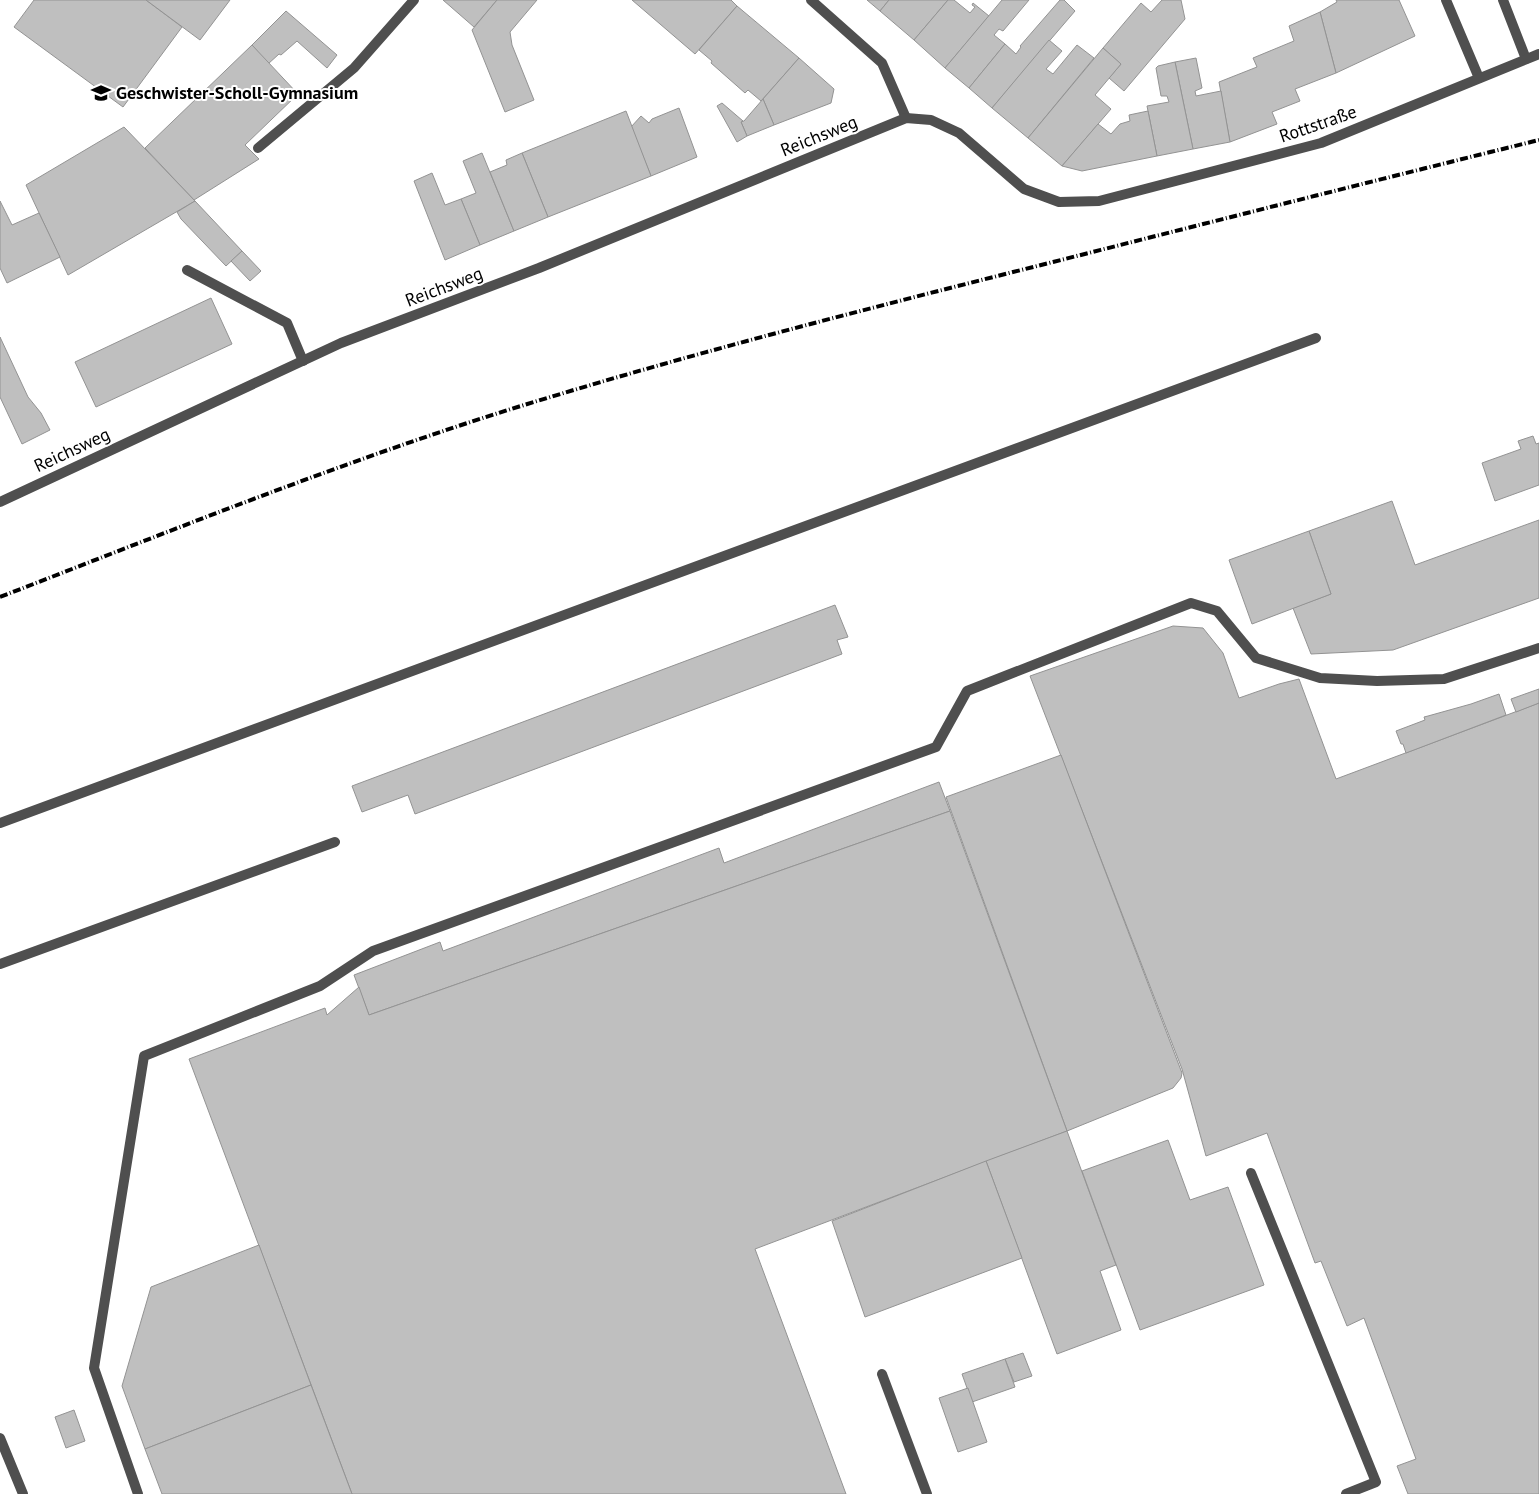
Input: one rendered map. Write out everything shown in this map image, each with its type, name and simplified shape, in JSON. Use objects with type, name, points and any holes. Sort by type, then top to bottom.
[{"type":"street","points":[[258,148],[354,68],[414,0]]},
{"type":"street","points":[[810,0],[882,63],[906,118]]},
{"type":"street","points":[[1446,0],[1479,78]]},
{"type":"street","points":[[1502,0],[1526,59]]},
{"type":"street","name":"Rottstraße","points":[[906,118],[931,120],[959,133],[1024,189],[1059,202],[1099,201],[1321,143],[1539,54]]},
{"type":"street","name":"Reichsweg","points":[[0,502],[341,343],[539,268],[906,118]]},
{"type":"street","points":[[187,270],[287,324],[303,360]]},
{"type":"street","points":[[0,823],[1316,338]]},
{"type":"street","points":[[138,1494],[94,1368],[144,1056],[320,986],[373,951],[936,747],[967,691],[1191,602],[1217,612],[1256,658],[1320,678],[1377,681],[1444,680],[1539,648]]},
{"type":"street","points":[[0,964],[335,842]]},
{"type":"street","points":[[1251,1173],[1376,1482],[1346,1494]]},
{"type":"street","points":[[882,1374],[927,1494]]},
{"type":"street","points":[[0,1438],[23,1494]]},
{"type":"building","points":[[34,0],[146,0],[182,27],[123,107],[14,27]]},
{"type":"building","points":[[146,0],[230,0],[200,40]]},
{"type":"building","points":[[443,0],[497,0],[474,27]]},
{"type":"building","points":[[497,0],[537,0],[510,32],[512,45],[534,100],[505,112],[472,30]]},
{"type":"building","points":[[632,0],[731,0],[737,6],[695,54]]},
{"type":"building","points":[[867,0],[889,0],[880,11]]},
{"type":"building","points":[[889,0],[948,0],[914,40],[880,11]]},
{"type":"building","points":[[948,0],[954,0],[970,13],[975,7],[972,5],[973,3],[989,16],[945,68],[914,40]]},
{"type":"building","points":[[1002,0],[1029,0],[1003,31],[999,29],[994,35],[1005,44],[969,88],[945,68]]},
{"type":"building","points":[[1060,0],[1064,0],[1075,11],[992,108],[969,88],[1005,44],[1016,54],[1020,46]]},
{"type":"building","points":[[1162,0],[1181,0],[1185,19],[1124,91],[1109,78],[1121,64],[1103,48],[1141,3],[1151,12]]},
{"type":"building","points":[[1336,0],[1399,0],[1415,36],[1336,73],[1320,12],[1337,2]]},
{"type":"building","points":[[737,6],[799,58],[761,101],[748,90],[745,93],[699,50]]},
{"type":"building","points":[[286,11],[337,55],[327,68],[297,41],[268,64],[252,45]]},
{"type":"building","points":[[1320,12],[1336,73],[1295,89],[1300,101],[1272,112],[1277,124],[1230,142],[1219,82],[1257,67],[1253,58],[1294,41],[1289,26]]},
{"type":"building","points":[[1049,40],[1062,51],[1046,69],[1053,74],[1077,45],[1094,58],[1028,138],[992,108]]},
{"type":"building","points":[[252,45],[298,94],[245,145],[259,159],[194,200],[145,148]]},
{"type":"building","points":[[1103,48],[1121,64],[1095,95],[1111,109],[1062,166],[1028,138]]},
{"type":"building","points":[[799,58],[834,89],[831,103],[774,125],[763,99]]},
{"type":"building","points":[[1196,58],[1202,88],[1195,91],[1196,96],[1221,91],[1230,142],[1193,149],[1175,62]]},
{"type":"building","points":[[1175,62],[1193,149],[1157,156],[1147,106],[1169,102],[1167,96],[1161,96],[1156,68]]},
{"type":"building","points":[[763,99],[774,125],[747,136],[741,122]]},
{"type":"building","points":[[722,103],[743,121],[741,122],[747,136],[737,142],[717,106]]},
{"type":"building","points":[[679,108],[697,157],[651,176],[631,127],[641,116],[649,123],[652,119]]},
{"type":"building","points":[[626,111],[651,176],[548,217],[522,153]]},
{"type":"building","points":[[1148,111],[1157,156],[1082,171],[1062,166],[1098,124],[1111,134],[1120,124],[1130,121],[1129,115]]},
{"type":"building","points":[[124,127],[195,201],[68,275],[26,185]]},
{"type":"building","points":[[482,153],[514,231],[480,245],[461,199],[476,193],[463,161]]},
{"type":"building","points":[[522,153],[548,217],[514,231],[490,172],[507,165],[506,160]]},
{"type":"building","points":[[432,173],[445,205],[461,199],[480,245],[445,260],[414,181]]},
{"type":"building","points":[[0,201],[12,225],[39,213],[60,257],[7,283],[0,268]]},
{"type":"building","points":[[195,201],[242,251],[226,266],[181,219],[177,212]]},
{"type":"building","points":[[242,251],[261,271],[250,281],[231,261]]},
{"type":"building","points":[[211,298],[232,344],[96,407],[75,362]]},
{"type":"building","points":[[0,337],[28,397],[41,413],[50,430],[22,444],[0,397]]},
{"type":"building","points":[[1533,436],[1536,444],[1539,443],[1539,485],[1495,501],[1482,463],[1521,449],[1518,441]]},
{"type":"building","points":[[1392,501],[1415,565],[1539,520],[1539,598],[1393,650],[1311,654],[1293,608],[1331,594],[1309,531]]},
{"type":"building","points":[[1309,531],[1331,594],[1252,624],[1229,560]]},
{"type":"building","points":[[835,605],[848,637],[837,640],[842,654],[415,814],[408,795],[362,812],[352,786]]},
{"type":"building","points":[[1173,626],[1203,628],[1223,653],[1239,698],[1299,679],[1336,779],[1539,703],[1539,1494],[1408,1494],[1397,1466],[1416,1459],[1364,1318],[1347,1326],[1321,1261],[1315,1263],[1267,1133],[1206,1156],[1182,1069],[1030,676]]},
{"type":"building","points":[[1539,689],[1539,703],[1516,712],[1511,699]]},
{"type":"building","points":[[1499,694],[1506,715],[1406,753],[1396,731],[1425,720],[1424,717]]},
{"type":"building","points":[[1061,755],[1182,1073],[1181,1078],[1173,1088],[1067,1131],[946,797]]},
{"type":"building","points":[[939,782],[950,811],[369,1015],[354,975],[440,942],[443,951],[719,848],[724,863]]},
{"type":"building","points":[[950,811],[1067,1131],[755,1249],[846,1494],[352,1494],[189,1059],[325,1008],[327,1015],[359,987],[369,1015]]},
{"type":"building","points":[[1067,1131],[1116,1265],[1100,1271],[1121,1330],[1057,1354],[986,1161]]},
{"type":"building","points":[[1168,1140],[1190,1200],[1228,1187],[1264,1285],[1140,1330],[1082,1171]]},
{"type":"building","points":[[986,1161],[1022,1258],[865,1317],[832,1221]]},
{"type":"building","points":[[259,1245],[311,1385],[145,1449],[122,1386],[151,1287]]},
{"type":"building","points":[[1023,1353],[1032,1376],[1014,1382],[1005,1359]]},
{"type":"building","points":[[1005,1359],[1015,1387],[972,1402],[962,1374]]},
{"type":"building","points":[[311,1385],[352,1494],[162,1494],[145,1449]]},
{"type":"building","points":[[968,1388],[987,1442],[958,1452],[939,1398]]},
{"type":"building","points":[[74,1410],[85,1441],[66,1448],[55,1417]]},
{"type":"railway","points":[[0,597],[316,476],[444,431],[576,389],[848,314],[1539,140]]},
{"type":"place","name":"Geschwister-Scholl-Gymnasium","points":[[101,93]]}]
